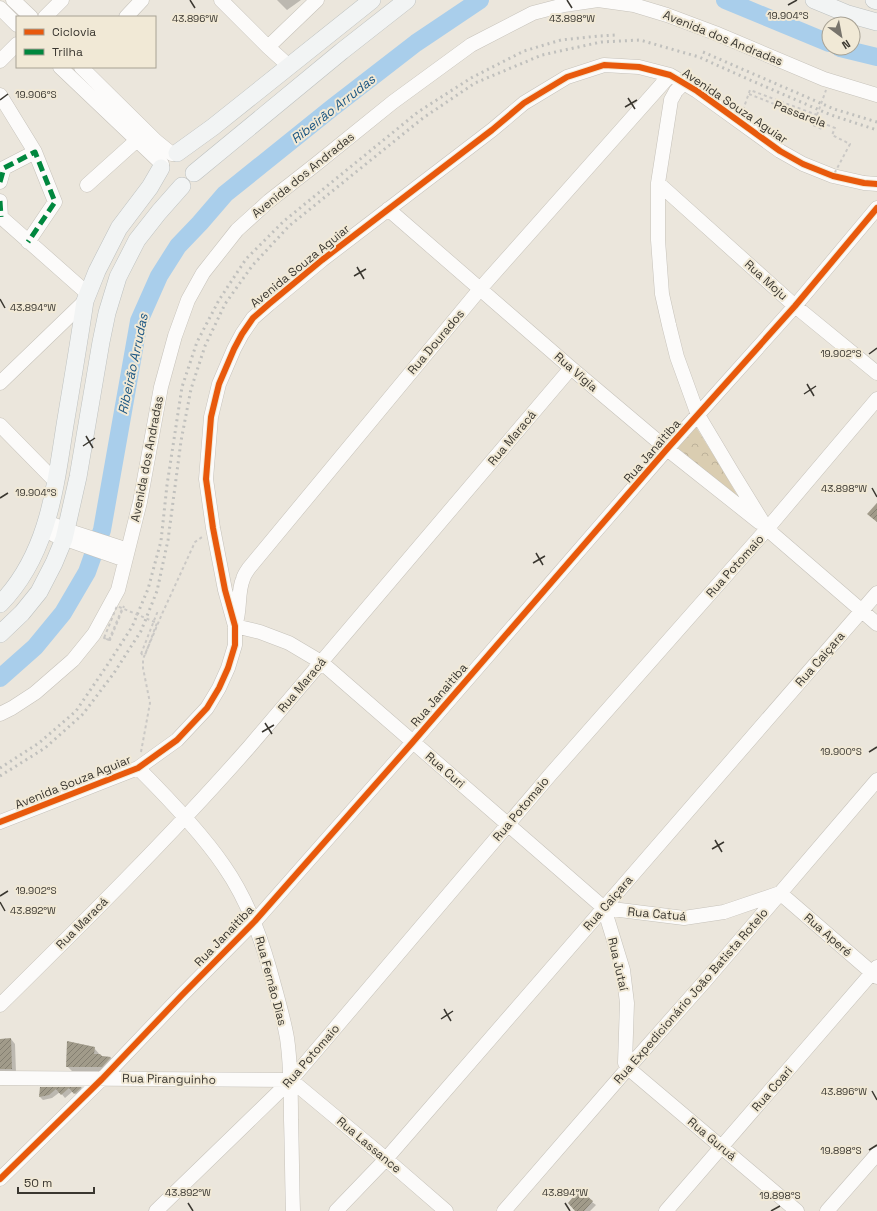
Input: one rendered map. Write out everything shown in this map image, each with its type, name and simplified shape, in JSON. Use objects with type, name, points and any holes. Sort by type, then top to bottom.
[{"type":"main road","points":[[0,604],[11,593],[19,581],[34,554],[45,527],[56,482],[87,292],[119,228],[168,160],[213,127],[372,0]]},
{"type":"main road","points":[[0,634],[22,614],[39,592],[68,536],[107,313],[118,277],[137,240],[182,186],[190,181],[194,173],[342,51],[407,0]]},
{"type":"main road","points":[[814,0],[848,14],[877,22]]},
{"type":"main road","points":[[182,186],[171,186],[163,179],[161,174],[168,160],[181,154],[188,158],[193,164],[194,173]]},
{"type":"street","points":[[13,0],[29,16]]},
{"type":"street","points":[[46,16],[62,0]]},
{"type":"street","points":[[127,16],[142,0]]},
{"type":"street","points":[[221,0],[289,66]]},
{"type":"street","points":[[268,47],[317,0]]},
{"type":"street","name":"Avenida dos Andradas","points":[[0,714],[35,693],[77,654],[94,634],[118,590],[122,554],[140,502],[161,387],[173,343],[188,300],[203,273],[238,230],[269,201],[393,102],[471,45],[533,13],[564,5],[598,0],[634,5],[667,15],[715,33],[824,79],[877,96]]},
{"type":"street","points":[[0,8],[16,24]]},
{"type":"street","points":[[0,61],[16,45]]},
{"type":"street","name":"Avenida Souza Aguiar","points":[[3,823],[138,768],[177,740],[207,708],[219,688],[228,668],[235,645],[235,626],[225,590],[212,528],[206,479],[211,417],[219,384],[234,349],[253,318],[269,304],[322,260],[524,104],[567,77],[604,65],[639,67],[670,75],[684,83],[739,120],[780,151],[803,164],[833,176],[864,183],[877,184]]},
{"type":"street","points":[[61,68],[137,140],[168,160]]},
{"type":"street","points":[[82,68],[156,141],[168,160]]},
{"type":"street","name":"Rua Dourados","points":[[235,626],[239,612],[242,579],[249,568],[480,289],[670,75]]},
{"type":"street","points":[[684,83],[676,91],[671,100],[658,183],[658,240],[662,294],[668,325],[677,357],[698,415],[767,529]]},
{"type":"street","points":[[0,95],[35,152],[55,202],[28,242]]},
{"type":"street","points":[[87,185],[137,140]]},
{"type":"street","points":[[0,182],[4,168],[35,152]]},
{"type":"street","name":"Rua Moju","points":[[658,183],[795,306],[877,373]]},
{"type":"street","points":[[0,201],[1,217],[87,292],[0,383]]},
{"type":"street","name":"Rua Janaitiba","points":[[0,1180],[255,921],[667,449],[795,306],[877,208]]},
{"type":"street","name":"Rua Vigia","points":[[388,209],[667,449],[767,529],[877,624]]},
{"type":"street","name":"Rua Maracá","points":[[0,1005],[217,784],[572,368]]},
{"type":"street","name":"Rua Potomaio","points":[[156,1211],[291,1080],[550,775],[767,529],[877,399]]},
{"type":"street","points":[[0,425],[56,482]]},
{"type":"street","points":[[45,527],[122,554]]},
{"type":"street","name":"Rua Caiçara","points":[[336,1211],[386,1159],[877,593]]},
{"type":"street","name":"Rua Curi","points":[[235,626],[260,632],[289,643],[321,662],[604,908]]},
{"type":"street","name":"Rua Fernão Dias","points":[[138,768],[205,840],[225,866],[255,921],[278,998],[286,1038],[291,1080],[292,1211]]},
{"type":"street","name":"Rua Expedicionário João Batista Rotelo","points":[[504,1211],[705,981],[877,780]]},
{"type":"street","name":"Rua Catuá","points":[[604,908],[684,918],[724,912],[780,893]]},
{"type":"street","name":"Rua Aperé","points":[[780,893],[876,972]]},
{"type":"street","name":"Rua Jutaí","points":[[604,908],[622,970],[627,1003],[625,1063],[628,1068]]},
{"type":"street","name":"Rua Coari","points":[[666,1211],[876,972]]},
{"type":"street","name":"Rua Guruá","points":[[628,1068],[797,1211]]},
{"type":"street","name":"Rua Piranguinho","points":[[0,1078],[291,1080]]},
{"type":"street","name":"Rua Lassance","points":[[291,1080],[446,1211]]},
{"type":"street","points":[[827,1211],[877,1154]]},
{"type":"path","points":[[739,120],[749,94]]},
{"type":"path","points":[[813,125],[822,129],[824,126],[815,122],[817,115]]},
{"type":"path","points":[[138,768],[150,704],[143,668],[143,659],[161,614],[195,542],[212,528]]},
{"type":"path","points":[[110,640],[104,638],[117,606],[144,618],[151,620],[157,623],[145,655],[141,654],[152,626],[154,619],[157,612],[161,614]]},
{"type":"green space","points":[[696,427],[724,472],[741,502],[674,449]]},
{"type":"building","points":[[877,503],[877,522],[867,514]]},
{"type":"building","points":[[11,1038],[12,1069],[0,1069],[0,1039]]},
{"type":"building","points":[[67,1041],[95,1047],[94,1054],[111,1057],[102,1067],[66,1067]]},
{"type":"building","points":[[40,1087],[82,1087],[74,1094],[69,1088],[61,1095],[56,1089],[49,1095],[39,1097]]},
{"type":"building","points":[[579,1190],[593,1201],[584,1211],[575,1211],[568,1203]]},
{"type":"waterway","name":"Ribeirão Arrudas","points":[[0,678],[35,647],[63,613],[87,572],[102,530],[139,321],[159,276],[178,246],[225,194],[416,43],[480,0]]},
{"type":"waterway","name":"Ribeirão Arrudas","points":[[725,0],[821,40]]},
{"type":"waterway","name":"Ribeirão Arrudas","points":[[861,53],[877,57]]},
{"type":"railway","points":[[0,768],[39,743],[76,711],[132,627],[148,589],[161,541],[167,485],[182,387],[197,342],[219,300],[246,259],[284,221],[418,112],[471,78],[524,51],[561,40],[615,35]]},
{"type":"railway","points":[[0,776],[45,748],[83,714],[114,673],[141,631],[157,591],[168,540],[181,441],[191,389],[205,346],[225,304],[252,266],[289,226],[423,118],[475,83],[542,55],[601,42],[640,40],[699,57],[831,115],[877,130]]},
{"type":"railway","points":[[703,52],[834,109],[877,122]]},
{"type":"marked path","points":[[0,182],[4,168],[35,152],[55,202],[28,242]]},
{"type":"marked path","points":[[0,201],[1,217]]},
{"type":"cycle path","points":[[0,822],[138,768],[177,740],[207,708],[219,688],[228,668],[235,645],[235,626],[225,590],[213,528],[206,479],[211,417],[219,384],[234,349],[253,318],[269,304],[322,260],[492,130],[524,103],[567,77],[604,65],[639,67],[670,75],[697,91],[780,151],[803,164],[833,176],[864,183],[877,184]]},
{"type":"cycle path","points":[[0,1179],[102,1079],[255,921],[412,743],[667,449],[795,306],[877,208]]}]
